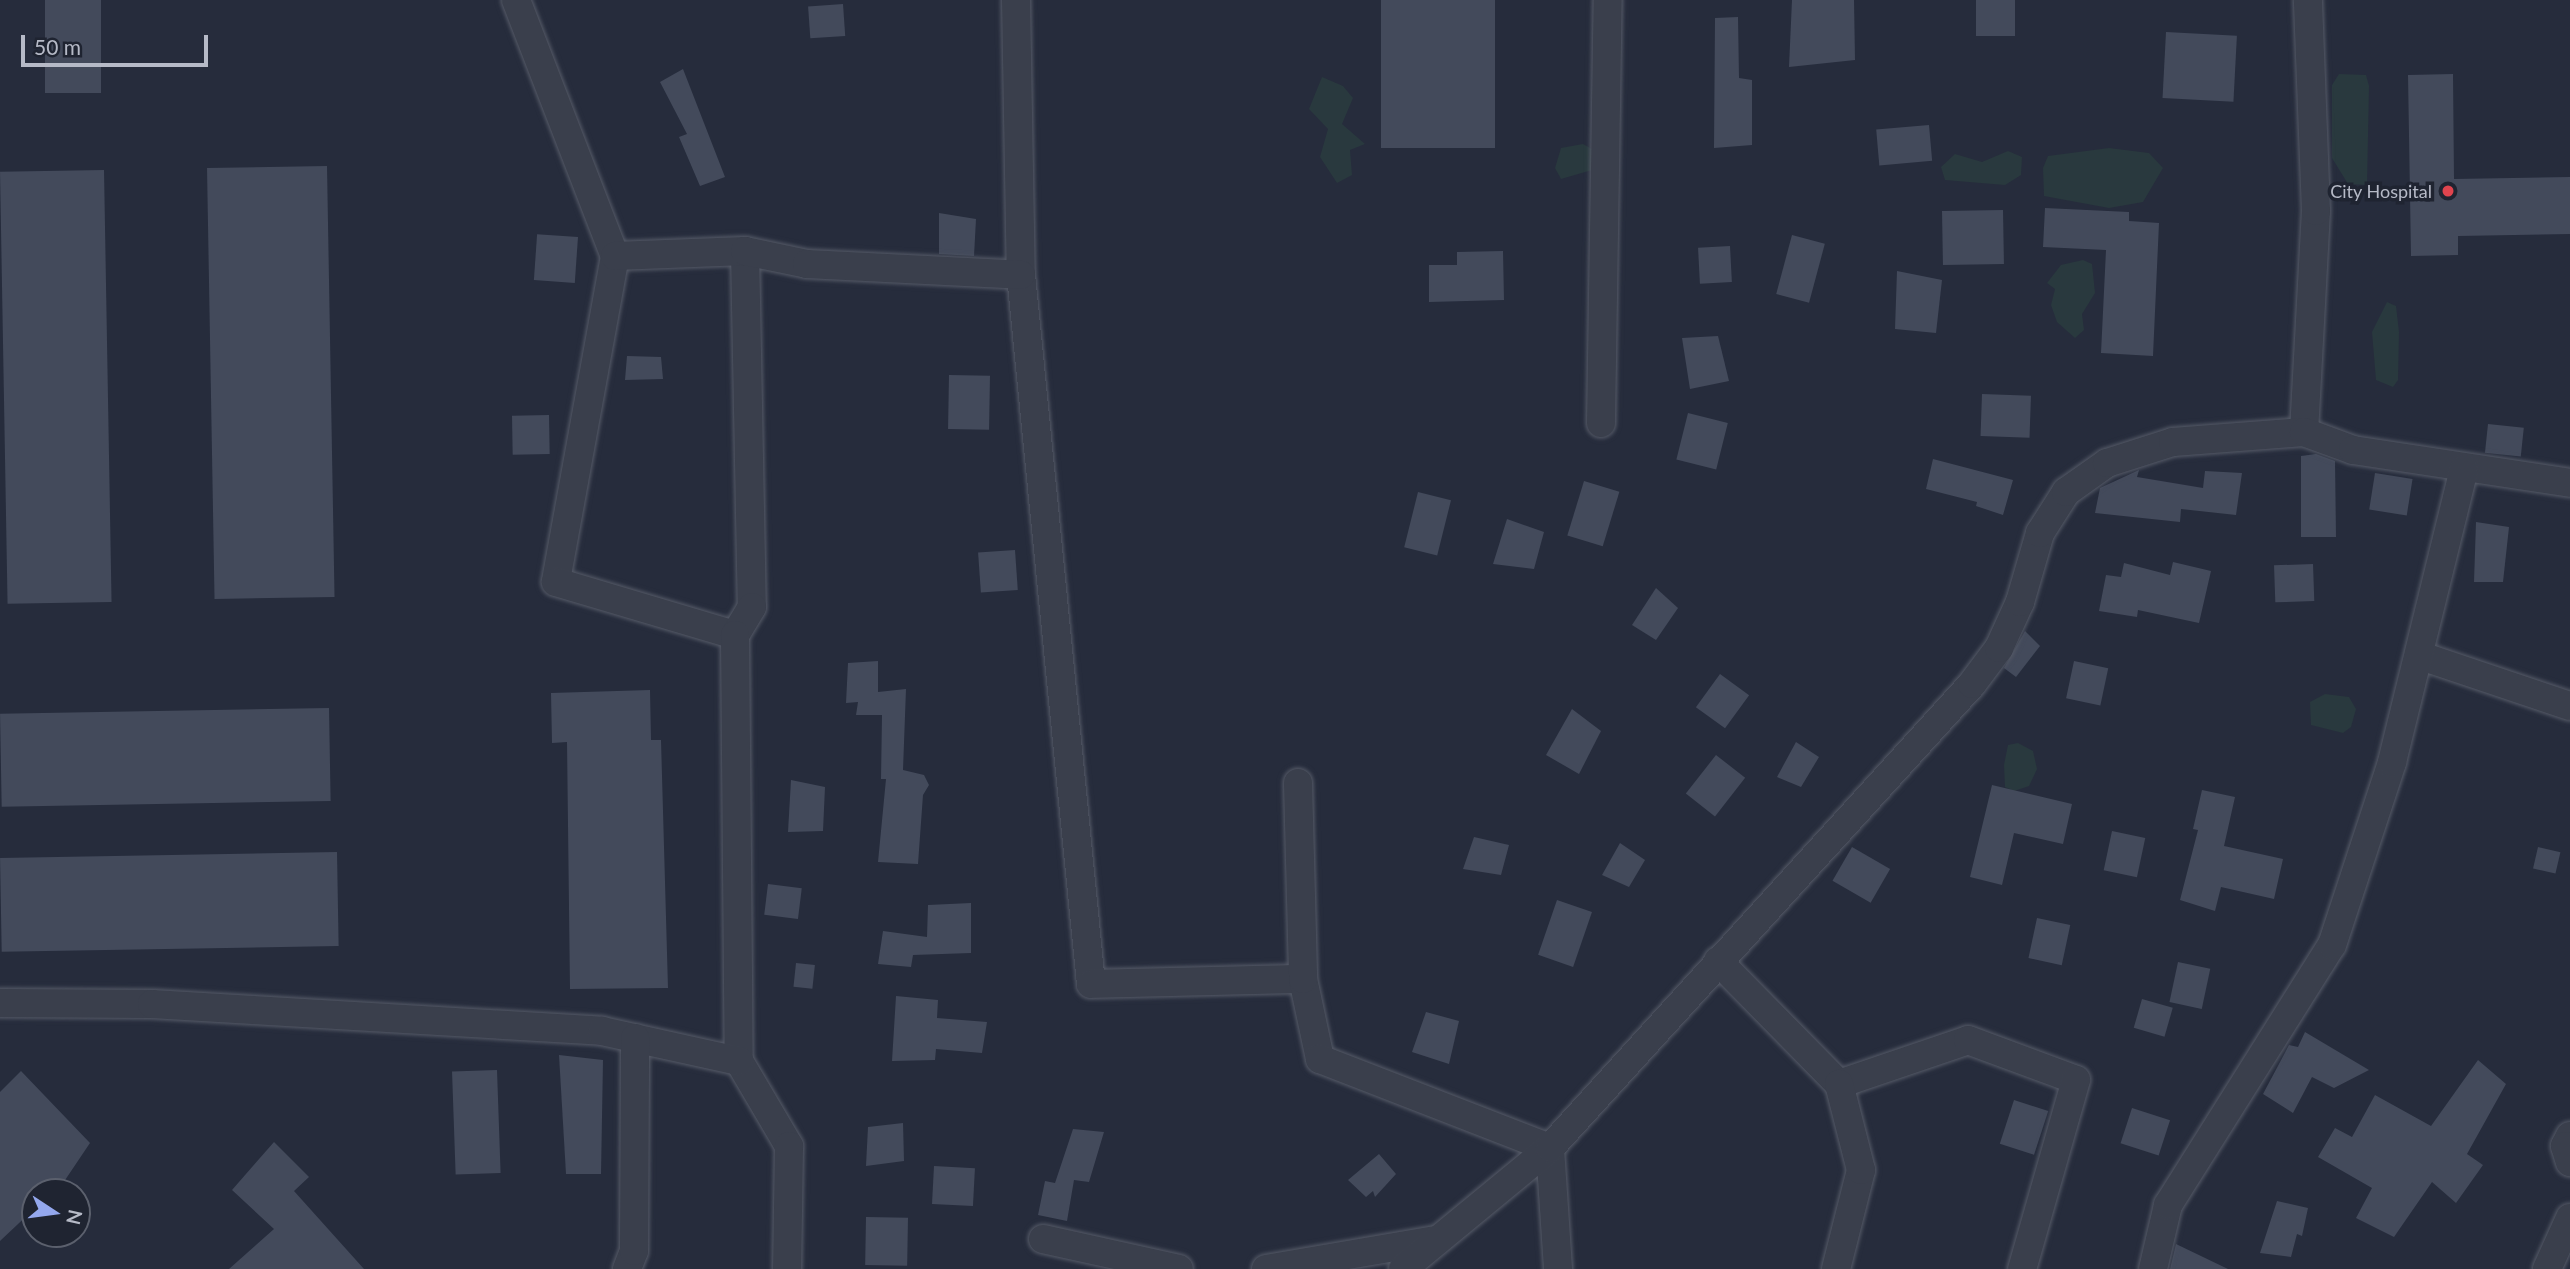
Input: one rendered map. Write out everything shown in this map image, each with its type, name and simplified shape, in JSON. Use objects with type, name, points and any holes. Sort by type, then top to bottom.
[{"type":"street","points":[[516,0],[615,256],[556,582],[735,635]]},
{"type":"street","points":[[1016,0],[1021,275],[1091,984],[1303,979]]},
{"type":"street","points":[[1601,423],[1608,0]]},
{"type":"street","points":[[2304,432],[2316,211],[2308,0]]},
{"type":"street","points":[[615,256],[744,251],[807,264],[1021,275]]},
{"type":"street","points":[[744,251],[752,607],[735,635],[739,1061],[789,1146],[787,1269]]},
{"type":"street","points":[[1403,1269],[1550,1148],[1979,675],[1998,648],[2020,603],[2040,533],[2066,492],[2107,463],[2173,442],[2304,432],[2353,450],[2570,483]]},
{"type":"street","points":[[2153,1269],[2168,1205],[2332,944],[2392,762],[2421,656],[2464,469]]},
{"type":"street","points":[[2421,656],[2570,706]]},
{"type":"street","points":[[1298,783],[1303,979],[1320,1059],[1550,1148]]},
{"type":"street","points":[[1718,961],[1839,1084],[1861,1170],[1836,1269]]},
{"type":"street","points":[[0,1003],[152,1004],[602,1031],[739,1061]]},
{"type":"street","points":[[627,1269],[634,1251],[635,1038]]},
{"type":"street","points":[[1839,1084],[1968,1040],[2076,1080],[2022,1269]]},
{"type":"street","points":[[2570,1136],[2565,1146],[2570,1162]]},
{"type":"street","points":[[1550,1148],[1558,1269]]},
{"type":"street","points":[[2547,1269],[2570,1218]]},
{"type":"street","points":[[1043,1239],[1179,1269]]},
{"type":"street","points":[[1266,1269],[1439,1239]]},
{"type":"shaded area","points":[[2339,74],[2366,75],[2369,86],[2367,185],[2348,184],[2332,158],[2332,85]]},
{"type":"shaded area","points":[[1322,77],[1343,86],[1353,98],[1342,124],[1365,144],[1350,150],[1352,175],[1337,183],[1320,157],[1328,129],[1309,109]]},
{"type":"shaded area","points":[[1583,144],[1592,149],[1592,170],[1561,179],[1555,168],[1561,148]]},
{"type":"shaded area","points":[[2109,148],[2149,153],[2163,168],[2143,202],[2109,208],[2044,196],[2043,168],[2048,156]]},
{"type":"shaded area","points":[[2008,151],[2022,157],[2021,175],[2005,185],[1945,180],[1941,167],[1955,154],[1982,162]]},
{"type":"shaded area","points":[[2083,260],[2092,264],[2095,293],[2082,314],[2084,330],[2075,338],[2057,322],[2051,305],[2055,289],[2047,283],[2061,265]]},
{"type":"shaded area","points":[[2387,302],[2396,306],[2399,332],[2398,380],[2393,387],[2376,380],[2372,332]]},
{"type":"shaded area","points":[[2325,694],[2349,697],[2356,709],[2351,727],[2343,733],[2311,725],[2310,702]]},
{"type":"shaded area","points":[[2018,743],[2033,751],[2037,769],[2029,786],[2014,791],[2005,787],[2004,765],[2008,745]]},
{"type":"building","points":[[45,0],[101,0],[101,93],[45,93]]},
{"type":"building","points":[[1381,0],[1495,0],[1495,148],[1381,148]]},
{"type":"building","points":[[1792,0],[1854,0],[1855,60],[1789,67]]},
{"type":"building","points":[[1976,0],[2015,0],[2015,36],[1976,36]]},
{"type":"building","points":[[843,4],[845,36],[810,38],[808,6]]},
{"type":"building","points":[[1738,17],[1739,78],[1752,80],[1752,145],[1714,148],[1715,18]]},
{"type":"building","points":[[2166,32],[2237,36],[2233,102],[2163,98]]},
{"type":"building","points":[[683,69],[725,177],[700,186],[679,137],[687,134],[660,82]]},
{"type":"building","points":[[2453,74],[2454,179],[2570,177],[2570,234],[2458,236],[2458,255],[2411,256],[2408,75]]},
{"type":"building","points":[[1929,125],[1932,161],[1879,165],[1876,130]]},
{"type":"building","points":[[327,166],[335,597],[215,599],[207,168]]},
{"type":"building","points":[[104,170],[112,602],[8,604],[0,172]]},
{"type":"building","points":[[2045,208],[2129,212],[2129,221],[2159,223],[2153,356],[2101,353],[2106,250],[2043,247]]},
{"type":"building","points":[[2003,210],[2004,264],[1943,265],[1942,211]]},
{"type":"building","points":[[939,213],[976,219],[974,256],[939,254]]},
{"type":"building","points":[[537,234],[578,237],[575,283],[534,280]]},
{"type":"building","points":[[1792,235],[1825,244],[1809,303],[1776,294]]},
{"type":"building","points":[[1730,246],[1732,282],[1700,284],[1698,248]]},
{"type":"building","points":[[1503,251],[1504,300],[1429,302],[1429,265],[1457,265],[1457,252]]},
{"type":"building","points":[[1897,271],[1942,280],[1936,333],[1895,329]]},
{"type":"building","points":[[1718,336],[1729,381],[1690,389],[1682,338]]},
{"type":"building","points":[[627,356],[661,357],[663,379],[625,380]]},
{"type":"building","points":[[949,375],[990,376],[989,430],[948,429]]},
{"type":"building","points":[[1982,394],[2031,396],[2030,438],[1981,436]]},
{"type":"building","points":[[1688,413],[1728,423],[1716,469],[1676,460]]},
{"type":"building","points":[[549,415],[550,454],[513,455],[512,416]]},
{"type":"building","points":[[2488,424],[2524,428],[2521,457],[2485,453]]},
{"type":"building","points":[[2316,454],[2335,461],[2336,537],[2301,537],[2301,456]]},
{"type":"building","points":[[1933,459],[2013,480],[2003,515],[1976,506],[1977,502],[1926,489]]},
{"type":"building","points":[[2139,470],[2137,477],[2203,488],[2205,471],[2242,473],[2236,515],[2181,509],[2180,522],[2095,513],[2100,488]]},
{"type":"building","points":[[2375,473],[2413,479],[2407,515],[2369,510]]},
{"type":"building","points":[[1584,481],[1619,492],[1603,546],[1567,536]]},
{"type":"building","points":[[1418,492],[1451,500],[1437,556],[1404,547]]},
{"type":"building","points":[[1507,519],[1544,532],[1534,569],[1493,564]]},
{"type":"building","points":[[2476,522],[2509,527],[2503,582],[2474,582]]},
{"type":"building","points":[[1015,550],[1018,590],[981,592],[978,553]]},
{"type":"building","points":[[2173,562],[2211,571],[2199,623],[2138,610],[2137,617],[2099,611],[2106,575],[2121,577],[2124,563],[2170,575]]},
{"type":"building","points":[[2313,564],[2314,601],[2275,602],[2274,565]]},
{"type":"building","points":[[1656,588],[1678,608],[1656,640],[1632,625]]},
{"type":"building","points":[[2025,631],[2040,646],[2016,677],[2004,668]]},
{"type":"building","points":[[878,661],[878,692],[906,689],[903,770],[924,775],[929,785],[923,795],[918,864],[878,862],[886,779],[881,779],[882,715],[856,715],[858,702],[846,703],[848,663]]},
{"type":"building","points":[[2074,661],[2108,668],[2100,705],[2066,698]]},
{"type":"building","points":[[1720,674],[1749,695],[1725,728],[1696,707]]},
{"type":"building","points":[[650,690],[651,740],[661,740],[668,988],[570,989],[567,742],[552,743],[551,693]]},
{"type":"building","points":[[329,708],[331,801],[2,807],[0,714]]},
{"type":"building","points":[[1572,709],[1601,731],[1579,774],[1546,755]]},
{"type":"building","points":[[1796,742],[1819,757],[1801,787],[1777,777]]},
{"type":"building","points":[[1716,755],[1745,778],[1715,816],[1686,794]]},
{"type":"building","points":[[791,780],[825,787],[823,831],[788,832]]},
{"type":"building","points":[[1992,785],[2072,804],[2063,844],[2014,833],[2002,885],[1970,877]]},
{"type":"building","points":[[2202,790],[2235,797],[2224,846],[2283,859],[2274,899],[2221,887],[2215,911],[2180,900],[2198,830],[2193,829]]},
{"type":"building","points":[[2112,831],[2145,838],[2137,877],[2104,870]]},
{"type":"building","points":[[1474,837],[1509,845],[1501,875],[1463,869]]},
{"type":"building","points":[[1620,843],[1645,860],[1629,887],[1602,875]]},
{"type":"building","points":[[1852,847],[1890,869],[1871,903],[1832,881]]},
{"type":"building","points":[[2538,847],[2560,852],[2555,874],[2533,868]]},
{"type":"building","points":[[337,852],[339,946],[2,952],[0,858]]},
{"type":"building","points":[[768,884],[802,888],[798,919],[764,915]]},
{"type":"building","points":[[1557,900],[1592,912],[1573,967],[1538,955]]},
{"type":"building","points":[[971,903],[971,953],[913,955],[911,967],[878,964],[883,931],[927,937],[928,905]]},
{"type":"building","points":[[2037,918],[2070,925],[2062,965],[2028,958]]},
{"type":"building","points":[[2178,962],[2210,969],[2202,1009],[2169,1002]]},
{"type":"building","points":[[796,963],[815,965],[812,989],[793,987]]},
{"type":"building","points":[[896,996],[938,1000],[937,1018],[987,1022],[982,1053],[936,1049],[935,1060],[892,1061]]},
{"type":"building","points":[[2142,999],[2173,1008],[2164,1037],[2134,1028]]},
{"type":"building","points":[[1426,1012],[1459,1021],[1449,1064],[1412,1052]]},
{"type":"building","points":[[2305,1032],[2369,1070],[2334,1088],[2312,1077],[2293,1113],[2263,1094],[2289,1045],[2298,1047]]},
{"type":"building","points":[[559,1055],[603,1060],[601,1174],[566,1174]]},
{"type":"building","points":[[2478,1060],[2506,1084],[2467,1154],[2483,1165],[2456,1203],[2432,1182],[2394,1237],[2356,1218],[2372,1188],[2318,1157],[2335,1128],[2352,1137],[2375,1095],[2431,1126]]},
{"type":"building","points":[[497,1070],[501,1173],[456,1175],[452,1072]]},
{"type":"building","points":[[21,1071],[90,1143],[66,1178],[21,1178],[21,1221],[0,1241],[0,1092]]},
{"type":"building","points":[[2014,1100],[2048,1111],[2034,1155],[2000,1144]]},
{"type":"building","points":[[2132,1108],[2170,1120],[2159,1156],[2121,1143]]},
{"type":"building","points":[[903,1123],[904,1161],[866,1166],[868,1127]]},
{"type":"building","points":[[1073,1129],[1104,1132],[1089,1182],[1074,1180],[1067,1221],[1038,1215],[1045,1181],[1055,1183]]},
{"type":"building","points":[[274,1142],[309,1177],[294,1191],[364,1269],[229,1269],[274,1229],[232,1190]]},
{"type":"building","points":[[1379,1154],[1396,1174],[1375,1197],[1373,1191],[1366,1197],[1348,1180]]},
{"type":"building","points":[[934,1166],[975,1168],[973,1206],[932,1204]]},
{"type":"building","points":[[2277,1201],[2308,1208],[2302,1236],[2297,1234],[2291,1257],[2260,1253]]},
{"type":"building","points":[[866,1217],[908,1218],[907,1266],[865,1265]]},
{"type":"building","points":[[2176,1244],[2228,1269],[2170,1269]]},
{"type":"place","name":"City Hospital","points":[[2448,191]]}]
